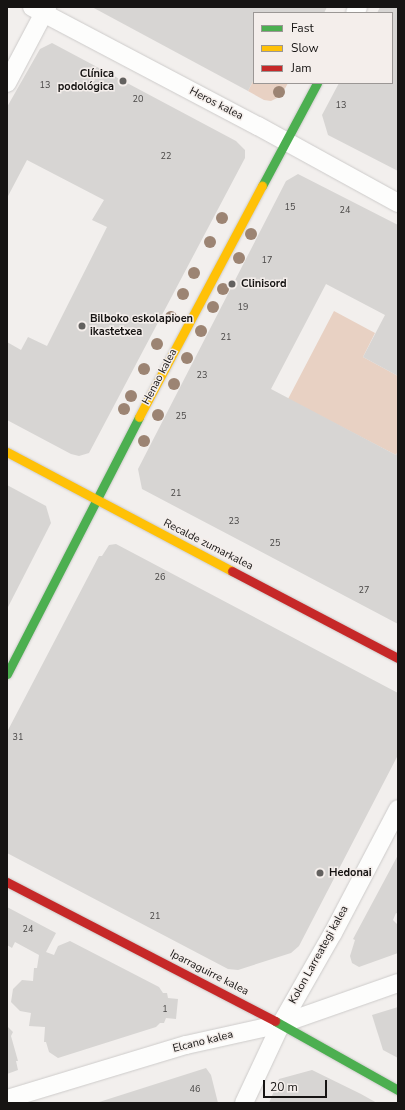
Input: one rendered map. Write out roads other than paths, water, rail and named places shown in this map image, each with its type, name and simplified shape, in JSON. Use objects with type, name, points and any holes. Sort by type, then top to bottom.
[{"type":"street","points":[[7,83],[41,9]]},
{"type":"street","name":"Heros kalea","points":[[41,9],[398,203]]},
{"type":"street","name":"Henao kalea","points":[[7,674],[96,500],[266,176],[316,84]]},
{"type":"street","name":"Recalde zumarkalea","points":[[7,452],[398,658]]},
{"type":"street","name":"Kolon Larreategi kalea","points":[[244,1103],[281,1024],[332,933],[398,809]]},
{"type":"street","name":"Iparraguirre kalea","points":[[7,882],[281,1024],[398,1090]]},
{"type":"street","name":"Elcano kalea","points":[[7,1098],[186,1045],[281,1024],[398,983]]},
{"type":"place","name":"Clínica podológica","points":[[123,81]]},
{"type":"place","name":"Clinisord","points":[[232,284]]},
{"type":"place","name":"Bilboko eskolapioen ikastetxea","points":[[82,326]]},
{"type":"place","name":"Hedonai","points":[[320,873]]}]
